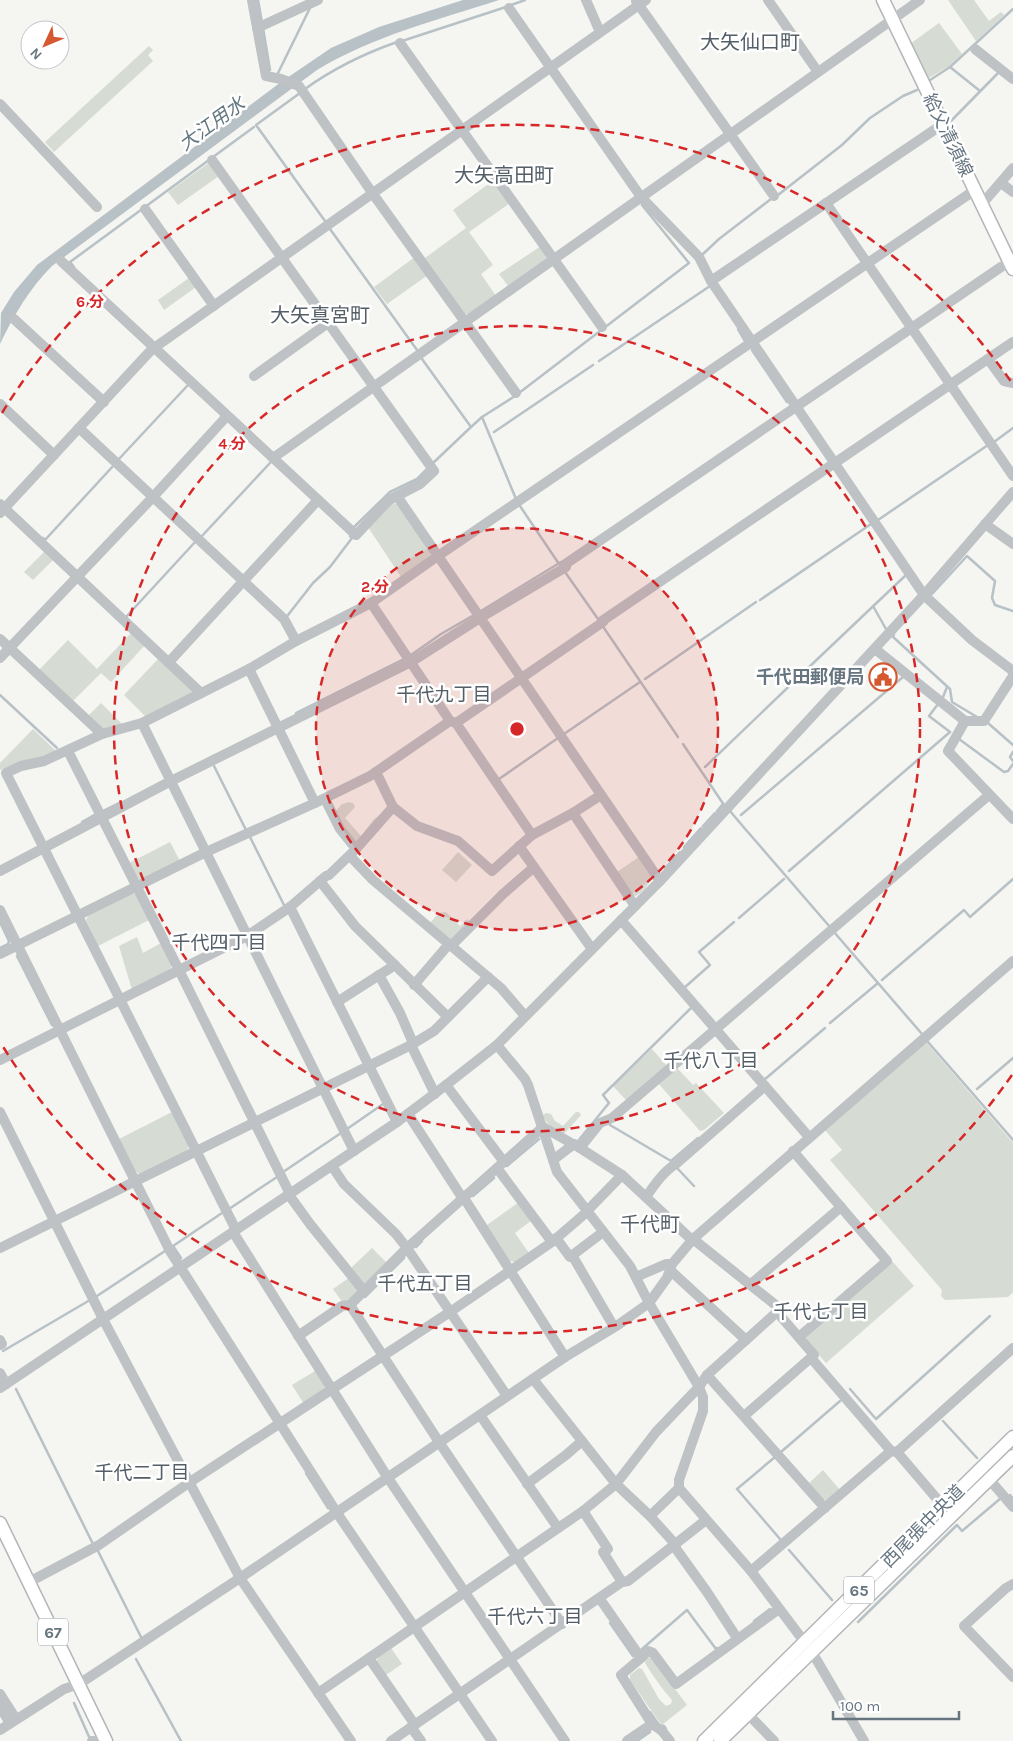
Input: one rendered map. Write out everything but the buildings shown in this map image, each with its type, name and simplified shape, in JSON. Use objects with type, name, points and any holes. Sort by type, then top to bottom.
[{"type":"main road","name":"給父清須線","points":[[883,0],[1012,265]]},
{"type":"main road","name":"西尾張中央道","points":[[720,1741],[748,1714],[808,1647],[943,1506],[1013,1438]]},
{"type":"main road","name":"西尾張中央道","points":[[704,1741],[1013,1456]]},
{"type":"main road","name":"67","points":[[0,1523],[79,1684],[104,1741]]},
{"type":"street","points":[[252,0],[266,76],[297,86],[516,392]]},
{"type":"street","points":[[257,28],[318,0]]},
{"type":"street","points":[[586,0],[600,32]]},
{"type":"street","points":[[768,0],[818,72]]},
{"type":"street","points":[[273,458],[920,0]]},
{"type":"street","points":[[201,693],[2,508],[154,348],[550,68],[640,2],[774,196]]},
{"type":"street","points":[[508,8],[641,197],[699,257],[711,281],[924,595],[972,640],[1013,670]]},
{"type":"street","points":[[400,43],[602,327]]},
{"type":"street","points":[[975,49],[1013,79]]},
{"type":"street","points":[[0,104],[97,208]]},
{"type":"street","points":[[711,281],[943,124]]},
{"type":"street","points":[[61,261],[356,535],[390,500],[420,484],[434,471],[212,160]]},
{"type":"street","points":[[982,204],[1013,168]]},
{"type":"street","points":[[1001,183],[1013,192]]},
{"type":"street","points":[[565,1741],[388,1478],[234,1231],[196,1151],[6,772],[21,766],[44,761],[102,734],[142,723],[249,669],[296,641],[371,603],[975,190]]},
{"type":"street","points":[[826,203],[1013,476]]},
{"type":"street","points":[[145,209],[214,306]]},
{"type":"street","points":[[0,871],[170,782],[411,662],[565,566],[795,404],[910,326],[1000,267],[1012,265]]},
{"type":"street","points":[[14,319],[104,402]]},
{"type":"street","points":[[254,376],[328,323]]},
{"type":"street","points":[[0,954],[206,852],[315,804],[376,772],[521,679],[1013,342]]},
{"type":"street","points":[[988,359],[1004,381],[1013,383]]},
{"type":"street","points":[[0,404],[54,455]]},
{"type":"street","points":[[0,658],[227,416]]},
{"type":"street","points":[[79,428],[284,618],[296,641]]},
{"type":"street","points":[[0,1373],[3,1386],[397,1122],[497,1045],[660,881],[924,595],[1013,492]]},
{"type":"street","points":[[397,496],[660,881]]},
{"type":"street","points":[[169,662],[318,500]]},
{"type":"street","points":[[985,524],[1013,544]]},
{"type":"street","points":[[371,603],[532,835]]},
{"type":"street","points":[[0,639],[102,734]]},
{"type":"street","points":[[874,649],[965,721],[984,721],[1013,677]]},
{"type":"street","points":[[249,669],[315,804]]},
{"type":"street","points":[[965,721],[948,751],[1013,819]]},
{"type":"street","points":[[142,723],[354,1151]]},
{"type":"street","points":[[68,751],[290,1194],[310,1224],[364,1291]]},
{"type":"street","points":[[376,772],[393,807],[417,826],[458,841],[492,871],[532,835],[573,813],[601,795]]},
{"type":"street","points":[[553,1160],[577,1146],[600,1123],[612,1118],[989,795]]},
{"type":"street","points":[[325,799],[353,852],[373,880],[501,988],[525,1016]]},
{"type":"street","points":[[0,1060],[247,936],[290,907],[320,880],[329,875],[353,852],[393,807]]},
{"type":"street","points":[[573,813],[635,906]]},
{"type":"street","points":[[519,846],[592,949]]},
{"type":"street","points":[[414,985],[450,945],[534,867]]},
{"type":"street","points":[[320,880],[356,926],[448,1017]]},
{"type":"street","points":[[290,907],[397,1122]]},
{"type":"street","points":[[0,910],[180,1268],[337,1513],[492,1741]]},
{"type":"street","points":[[621,920],[809,1137]]},
{"type":"street","points":[[0,1730],[64,1689],[79,1684],[337,1513],[532,1379],[649,1303],[667,1278],[671,1267],[693,1240],[809,1137],[1013,962]]},
{"type":"street","points":[[337,1002],[395,965]]},
{"type":"street","points":[[379,975],[400,1013],[435,1094]]},
{"type":"street","points":[[0,1248],[412,1044],[434,1031],[488,977]]},
{"type":"street","points":[[497,1045],[525,1079],[557,1172],[630,1266],[649,1303],[699,1387],[703,1397],[703,1410],[679,1480],[679,1488],[752,1571],[808,1647],[864,1741]]},
{"type":"street","points":[[446,1086],[554,1240],[570,1257],[603,1232]]},
{"type":"street","points":[[646,1197],[672,1166],[765,1086]]},
{"type":"street","points":[[0,1112],[103,1319],[240,1578],[350,1741]]},
{"type":"street","points":[[408,1114],[565,1357]]},
{"type":"street","points":[[543,1127],[622,1175],[693,1240],[778,1307],[777,1312],[814,1355],[744,1416]]},
{"type":"street","points":[[298,1336],[342,1306],[350,1305],[407,1248],[543,1127]]},
{"type":"street","points":[[793,1151],[886,1261],[799,1337]]},
{"type":"street","points":[[332,1166],[344,1184],[396,1234],[407,1248],[507,1396]]},
{"type":"street","points":[[29,1582],[99,1545],[190,1482],[280,1425],[510,1271],[554,1240],[587,1211],[622,1175]]},
{"type":"street","points":[[751,1284],[841,1207]]},
{"type":"street","points":[[572,1255],[614,1327]]},
{"type":"street","points":[[636,1277],[666,1264],[746,1340]]},
{"type":"street","points":[[350,1305],[439,1442],[562,1624]]},
{"type":"street","points":[[318,1693],[583,1511],[616,1484],[656,1432],[707,1376],[777,1312]]},
{"type":"street","points":[[0,1340],[2,1344],[0,1345]]},
{"type":"street","points":[[752,1571],[894,1452],[1013,1348]]},
{"type":"street","points":[[811,1358],[943,1506]]},
{"type":"street","points":[[707,1376],[825,1508]]},
{"type":"street","points":[[532,1379],[616,1484],[650,1516],[675,1545],[737,1638]]},
{"type":"street","points":[[480,1414],[558,1528]]},
{"type":"street","points":[[527,1484],[566,1456],[582,1441]]},
{"type":"street","points":[[989,1479],[1013,1506]]},
{"type":"street","points":[[650,1516],[679,1488]]},
{"type":"street","points":[[583,1511],[608,1549],[603,1552],[622,1582]]},
{"type":"street","points":[[391,1741],[600,1599],[622,1582],[628,1582],[706,1520]]},
{"type":"street","points":[[1013,1584],[1006,1588],[964,1626],[1013,1677]]},
{"type":"street","points":[[600,1599],[641,1658]]},
{"type":"street","points":[[670,1741],[662,1731],[652,1724],[621,1676],[648,1651],[653,1653],[676,1684],[779,1608]]},
{"type":"street","points":[[369,1658],[421,1741]]},
{"type":"street","points":[[0,1694],[13,1721]]},
{"type":"street","points":[[0,1708],[13,1721]]},
{"type":"street","points":[[748,1714],[774,1741]]},
{"type":"street","points":[[626,1741],[652,1724]]},
{"type":"street","points":[[92,1741],[104,1741]]},
{"type":"shaded area","points":[[463,0],[499,0],[383,38],[338,58],[317,70],[52,266],[23,303],[0,344],[1,313],[14,292],[37,265],[281,82],[331,48],[379,27]]},
{"type":"shaded area","points":[[948,0],[974,0],[989,21],[1001,12],[1004,15],[976,41]]},
{"type":"shaded area","points":[[939,23],[962,54],[949,66],[927,79],[910,44]]},
{"type":"shaded area","points":[[149,46],[153,50],[148,55],[153,61],[54,152],[45,142]]},
{"type":"shaded area","points":[[210,162],[219,176],[178,205],[168,192]]},
{"type":"shaded area","points":[[494,180],[510,203],[469,232],[493,265],[481,274],[496,296],[470,314],[465,314],[425,258],[466,228],[453,210]]},
{"type":"shaded area","points":[[541,246],[547,255],[545,261],[509,287],[499,274]]},
{"type":"shaded area","points":[[415,257],[428,275],[387,304],[374,287]]},
{"type":"shaded area","points":[[189,278],[196,287],[164,310],[158,300]]},
{"type":"shaded area","points":[[392,503],[397,504],[431,553],[429,558],[401,577],[368,527]]},
{"type":"shaded area","points":[[45,551],[54,559],[33,580],[24,572]]},
{"type":"shaded area","points":[[132,632],[146,644],[111,682],[101,673],[71,703],[38,671],[68,640],[97,669]]},
{"type":"shaded area","points":[[160,657],[194,689],[193,693],[146,717],[124,695]]},
{"type":"shaded area","points":[[101,703],[123,725],[105,730],[87,717]]},
{"type":"shaded area","points":[[33,729],[57,752],[0,770],[0,763]]},
{"type":"shaded area","points":[[353,803],[355,807],[345,818],[361,836],[374,819],[383,813],[358,844],[343,830],[336,811],[342,804]]},
{"type":"shaded area","points":[[170,842],[180,861],[142,880],[137,878],[129,863]]},
{"type":"shaded area","points":[[458,852],[472,865],[456,882],[442,870]]},
{"type":"shaded area","points":[[639,857],[652,876],[645,889],[633,897],[617,872]]},
{"type":"shaded area","points":[[132,893],[137,895],[149,920],[98,946],[86,920],[88,916]]},
{"type":"shaded area","points":[[446,912],[460,926],[467,919],[471,923],[453,942],[430,923],[439,913]]},
{"type":"shaded area","points":[[137,937],[143,953],[161,943],[172,965],[170,971],[132,990],[119,946]]},
{"type":"shaded area","points":[[926,1042],[1013,1143],[1013,1292],[1008,1297],[945,1300],[941,1296],[942,1290],[830,1160],[842,1150],[825,1130]]},
{"type":"shaded area","points":[[652,1049],[667,1066],[627,1101],[613,1086]]},
{"type":"shaded area","points":[[676,1067],[693,1085],[696,1083],[724,1113],[704,1130],[700,1131],[658,1083]]},
{"type":"shaded area","points":[[172,1112],[189,1146],[187,1151],[140,1174],[136,1172],[119,1139]]},
{"type":"shaded area","points":[[576,1112],[579,1112],[581,1115],[564,1134],[549,1125],[543,1115],[546,1113],[551,1114],[555,1121],[563,1126]]},
{"type":"shaded area","points":[[519,1202],[532,1220],[515,1233],[529,1253],[515,1262],[509,1261],[487,1225]]},
{"type":"shaded area","points":[[372,1248],[388,1264],[368,1283],[363,1283],[351,1268]]},
{"type":"shaded area","points":[[892,1261],[914,1286],[826,1363],[806,1340],[807,1335]]},
{"type":"shaded area","points":[[349,1278],[357,1288],[357,1294],[343,1303],[333,1289]]},
{"type":"shaded area","points":[[315,1371],[325,1386],[324,1391],[304,1404],[292,1385]]},
{"type":"shaded area","points":[[823,1470],[840,1490],[827,1500],[822,1499],[808,1484]]},
{"type":"shaded area","points":[[391,1648],[402,1664],[386,1675],[377,1662],[378,1657]]},
{"type":"shaded area","points":[[647,1658],[652,1658],[687,1705],[663,1724],[660,1723],[630,1680],[630,1675],[639,1668],[642,1669],[659,1699],[666,1706],[671,1704],[672,1700],[645,1663]]},
{"type":"waterway","points":[[258,0],[262,23]]},
{"type":"waterway","points":[[511,5],[525,0]]},
{"type":"waterway","points":[[402,41],[506,7]]},
{"type":"waterway","points":[[278,73],[310,8]]},
{"type":"waterway","points":[[930,80],[950,67],[1013,9]]},
{"type":"waterway","points":[[263,28],[270,70]]},
{"type":"waterway","points":[[305,89],[349,62],[397,42]]},
{"type":"waterway","points":[[950,67],[980,91]]},
{"type":"waterway","points":[[950,122],[1000,71]]},
{"type":"waterway","points":[[778,195],[842,145],[870,118],[903,96],[917,90]]},
{"type":"waterway","points":[[300,93],[256,125],[325,221]]},
{"type":"waterway","points":[[213,157],[254,127]]},
{"type":"waterway","points":[[74,267],[70,262],[209,160]]},
{"type":"waterway","points":[[703,254],[719,239],[771,199]]},
{"type":"waterway","points":[[519,393],[689,263],[642,205]]},
{"type":"waterway","points":[[330,229],[417,350]]},
{"type":"waterway","points":[[599,361],[710,286]]},
{"type":"waterway","points":[[738,329],[745,341]]},
{"type":"waterway","points":[[752,350],[787,402]]},
{"type":"waterway","points":[[422,359],[471,427],[482,417],[516,499]]},
{"type":"waterway","points":[[494,432],[593,365]]},
{"type":"waterway","points":[[118,460],[188,385]]},
{"type":"waterway","points":[[482,417],[515,396]]},
{"type":"waterway","points":[[432,464],[471,427]]},
{"type":"waterway","points":[[994,442],[1013,428]]},
{"type":"waterway","points":[[878,520],[988,445]]},
{"type":"waterway","points":[[201,537],[270,463]]},
{"type":"waterway","points":[[43,538],[45,540],[114,465]]},
{"type":"waterway","points":[[353,528],[390,492],[417,479],[427,469]]},
{"type":"waterway","points":[[520,506],[559,564]]},
{"type":"waterway","points":[[760,600],[871,524]]},
{"type":"waterway","points":[[288,615],[313,583],[330,567],[352,538],[350,536]]},
{"type":"waterway","points":[[126,617],[196,541]]},
{"type":"waterway","points":[[932,594],[967,556],[995,581],[992,598],[995,605],[1013,611]]},
{"type":"waterway","points":[[481,611],[561,562]]},
{"type":"waterway","points":[[565,572],[598,619]]},
{"type":"waterway","points":[[807,669],[906,575]]},
{"type":"waterway","points":[[645,679],[756,602]]},
{"type":"waterway","points":[[873,606],[886,629]]},
{"type":"waterway","points":[[411,655],[441,634],[474,615]]},
{"type":"waterway","points":[[604,628],[678,737]]},
{"type":"waterway","points":[[894,635],[892,636],[950,689],[952,702],[977,717]]},
{"type":"waterway","points":[[296,713],[404,659]]},
{"type":"waterway","points":[[705,767],[804,672]]},
{"type":"waterway","points":[[741,815],[903,677]]},
{"type":"waterway","points":[[564,734],[640,682]]},
{"type":"waterway","points":[[943,697],[947,687]]},
{"type":"waterway","points":[[0,695],[57,748]]},
{"type":"waterway","points":[[938,704],[929,716],[950,732]]},
{"type":"waterway","points":[[988,723],[1013,745]]},
{"type":"waterway","points":[[789,871],[950,732]]},
{"type":"waterway","points":[[499,779],[558,738]]},
{"type":"waterway","points":[[959,739],[1004,772],[1008,771],[1013,764]]},
{"type":"waterway","points":[[683,744],[724,805]]},
{"type":"waterway","points":[[1013,752],[1010,757],[1013,761]]},
{"type":"waterway","points":[[214,766],[246,830]]},
{"type":"waterway","points":[[103,811],[119,803]]},
{"type":"waterway","points":[[717,811],[723,804]]},
{"type":"waterway","points":[[730,811],[746,830]]},
{"type":"waterway","points":[[703,826],[715,813]]},
{"type":"waterway","points":[[82,822],[96,814]]},
{"type":"waterway","points":[[684,847],[701,828]]},
{"type":"waterway","points":[[747,831],[830,927]]},
{"type":"waterway","points":[[250,837],[284,905]]},
{"type":"waterway","points":[[665,868],[680,852]]},
{"type":"waterway","points":[[739,918],[784,879]]},
{"type":"waterway","points":[[882,980],[964,910],[970,917],[1013,879]]},
{"type":"waterway","points":[[0,922],[9,941],[8,944],[0,948]]},
{"type":"waterway","points":[[684,988],[710,965],[699,952],[734,922]]},
{"type":"waterway","points":[[834,932],[922,1034]]},
{"type":"waterway","points":[[17,956],[52,1025]]},
{"type":"waterway","points":[[830,1023],[878,983]]},
{"type":"waterway","points":[[578,1141],[609,1103],[603,1095],[691,1008]]},
{"type":"waterway","points":[[764,1080],[825,1028]]},
{"type":"waterway","points":[[928,1042],[1013,1140]]},
{"type":"waterway","points":[[977,1089],[1013,1058]]},
{"type":"waterway","points":[[347,1129],[383,1104]]},
{"type":"waterway","points":[[610,1125],[671,1161],[698,1138]]},
{"type":"waterway","points":[[283,1172],[341,1133]]},
{"type":"waterway","points":[[507,1166],[539,1139]]},
{"type":"waterway","points":[[677,1168],[694,1186]]},
{"type":"waterway","points":[[229,1209],[277,1177]]},
{"type":"waterway","points":[[473,1196],[494,1178]]},
{"type":"waterway","points":[[181,1258],[173,1246],[222,1213]]},
{"type":"waterway","points":[[416,1247],[422,1241]]},
{"type":"waterway","points":[[97,1296],[165,1251],[165,1249]]},
{"type":"waterway","points":[[365,1297],[404,1258]]},
{"type":"waterway","points":[[3,1351],[90,1300]]},
{"type":"waterway","points":[[850,1389],[876,1419],[990,1316]]},
{"type":"waterway","points":[[16,1389],[92,1542]]},
{"type":"waterway","points":[[781,1452],[840,1401]]},
{"type":"waterway","points":[[943,1421],[977,1458]]},
{"type":"waterway","points":[[775,1457],[737,1489],[780,1539]]},
{"type":"waterway","points":[[306,1473],[328,1508]]},
{"type":"waterway","points":[[1010,1495],[1013,1499]]},
{"type":"waterway","points":[[858,1622],[957,1525],[962,1531],[1001,1498]]},
{"type":"waterway","points":[[789,1550],[832,1600]]},
{"type":"waterway","points":[[98,1551],[142,1639]]},
{"type":"waterway","points":[[754,1621],[770,1609]]},
{"type":"waterway","points":[[642,1649],[687,1610],[717,1648]]},
{"type":"waterway","points":[[610,1623],[633,1656]]},
{"type":"waterway","points":[[136,1659],[181,1741]]},
{"type":"waterway","points":[[74,1703],[90,1739]]},
{"type":"waterway","points":[[650,1712],[659,1725],[664,1726],[666,1729]]},
{"type":"waterway","points":[[637,1741],[650,1732]]},
{"type":"place","name":"千代田郵便局","points":[[883,677]]},
{"type":"district","name":"大矢仙口町","points":[[750,42]]},
{"type":"district","name":"大矢高田町","points":[[504,175]]},
{"type":"district","name":"大矢真宮町","points":[[320,315]]},
{"type":"district","name":"千代九丁目","points":[[444,695]]},
{"type":"district","name":"千代四丁目","points":[[219,943]]},
{"type":"district","name":"千代八丁目","points":[[711,1061]]},
{"type":"district","name":"千代町","points":[[650,1224]]},
{"type":"district","name":"千代五丁目","points":[[425,1284]]},
{"type":"district","name":"千代七丁目","points":[[821,1312]]},
{"type":"district","name":"千代二丁目","points":[[142,1473]]},
{"type":"district","name":"千代六丁目","points":[[535,1617]]},
{"type":"water label","name":"大江用水","points":[[212,124]]}]
